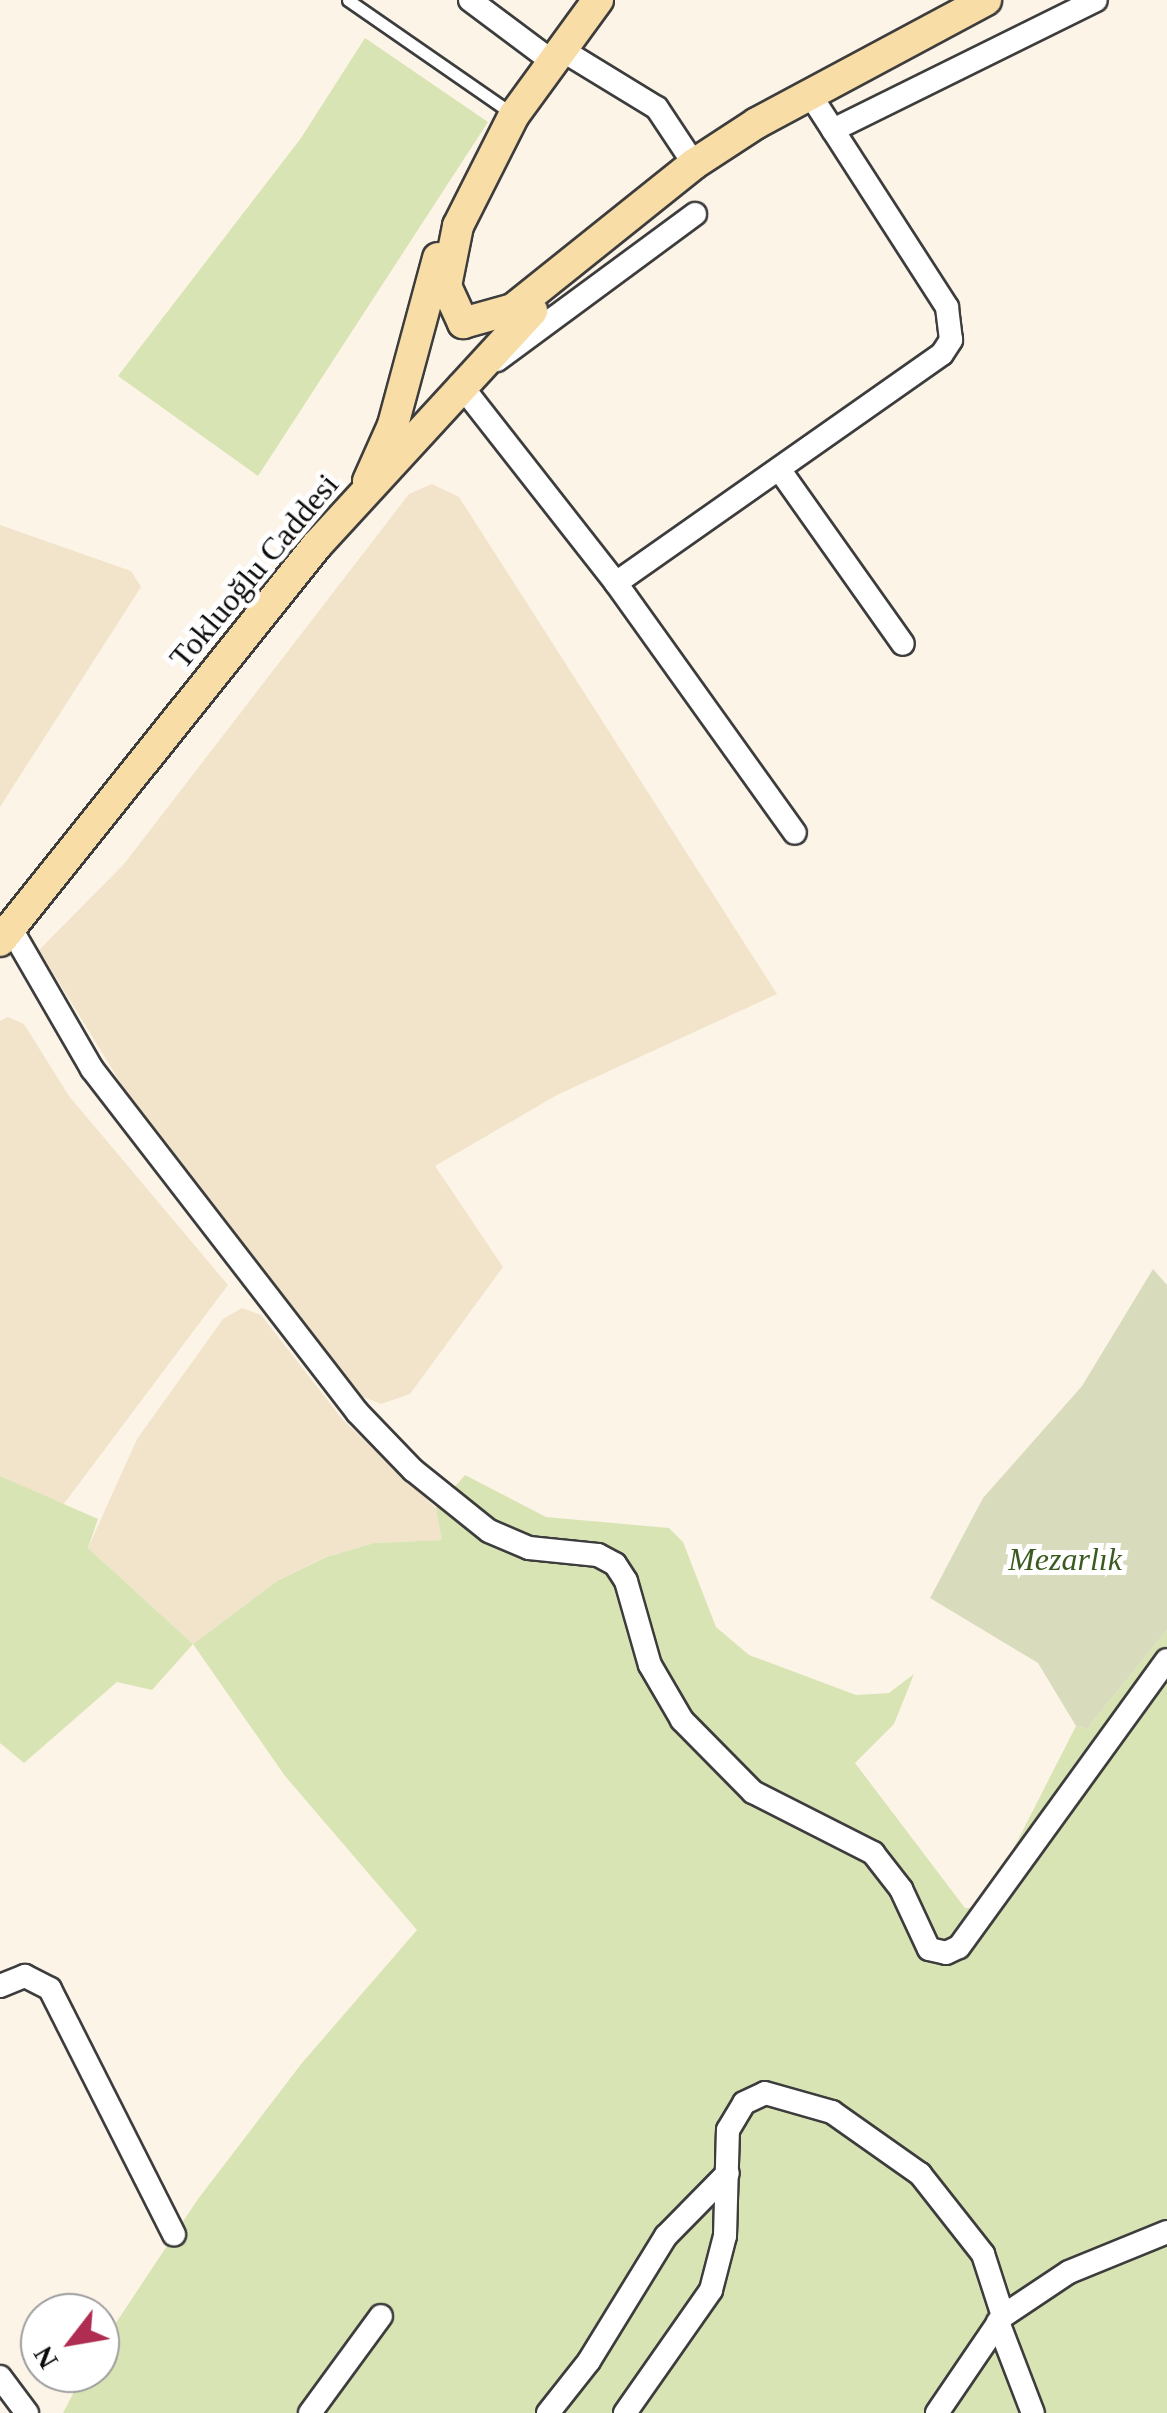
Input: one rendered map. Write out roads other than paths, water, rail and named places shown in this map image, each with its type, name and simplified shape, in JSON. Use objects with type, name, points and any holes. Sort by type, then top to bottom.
[{"type":"street","points":[[470,0],[558,56],[657,108],[694,164]]},
{"type":"street","points":[[362,496],[417,340],[441,250],[458,226],[514,115],[598,0]]},
{"type":"street","points":[[833,130],[1096,0]]},
{"type":"street","name":"Tokluoğlu Caddesi","points":[[417,340],[463,323],[505,314],[694,164],[809,93],[981,1]]},
{"type":"street","points":[[616,583],[942,354],[953,332],[947,307],[809,93]]},
{"type":"street","points":[[417,340],[430,378],[470,374],[526,341],[695,214]]},
{"type":"street","points":[[458,226],[446,286],[463,323],[470,374],[794,833]]},
{"type":"street","name":"Tokluoğlu Caddesi","points":[[5,934],[362,496],[577,260]]},
{"type":"street","points":[[778,469],[904,644]]},
{"type":"street","points":[[5,934],[92,1069],[357,1412],[413,1470],[489,1530],[529,1548],[598,1555],[615,1564],[626,1581],[650,1665],[692,1733],[753,1792],[872,1852],[901,1889],[929,1948],[946,1953],[959,1948],[1167,1660]]},
{"type":"street","points":[[0,1986],[25,1976],[50,1989],[174,2234]]},
{"type":"street","points":[[626,2413],[711,2290],[725,2236],[728,2130],[750,2099],[775,2093],[832,2112],[898,2156],[941,2196],[990,2266],[1000,2319],[1033,2413]]},
{"type":"street","points":[[548,2413],[666,2236],[728,2173]]},
{"type":"street","points":[[937,2413],[1000,2319],[1068,2272],[1167,2232]]},
{"type":"street","points":[[310,2413],[381,2316]]},
{"type":"street","points":[[0,2377],[27,2413]]},
{"type":"lane","points":[[348,0],[514,115]]},
{"type":"park label","name":"Mezarlık","points":[[1065,1559]]}]
